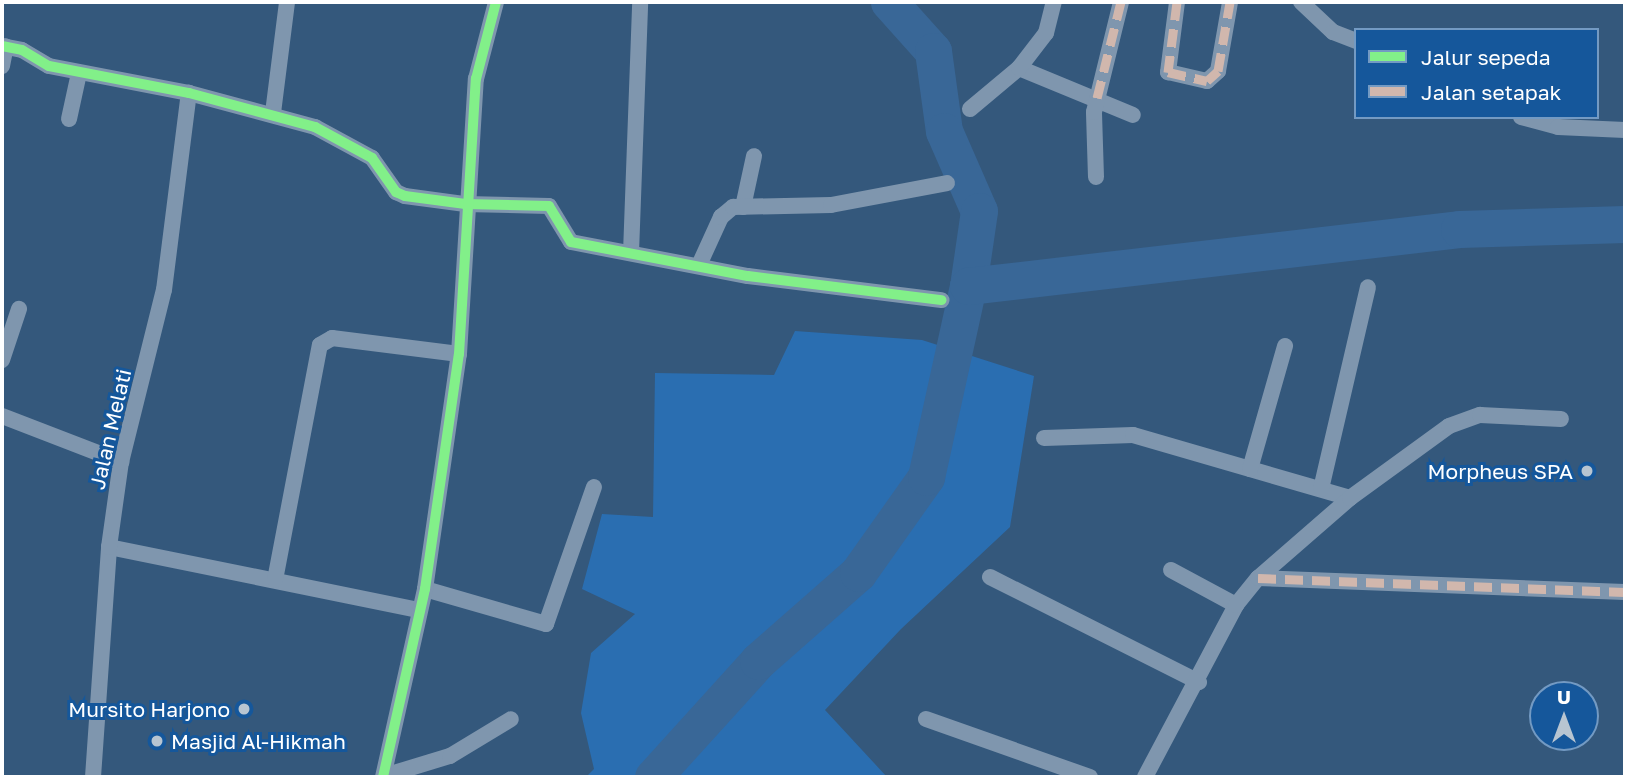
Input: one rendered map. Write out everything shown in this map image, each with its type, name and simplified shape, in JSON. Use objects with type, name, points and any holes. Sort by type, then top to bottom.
[{"type":"street","points":[[273,113],[287,2]]},
{"type":"street","points":[[496,2],[477,79],[465,204],[459,354],[425,589],[418,610],[384,777],[450,756],[511,719]]},
{"type":"street","points":[[631,253],[640,2]]},
{"type":"street","points":[[970,109],[1019,68],[1046,33],[1054,2]]},
{"type":"street","points":[[1096,177],[1093,125],[1121,2]]},
{"type":"street","points":[[1177,2],[1168,72],[1207,81],[1216,76],[1230,2]]},
{"type":"street","points":[[1301,2],[1333,32],[1354,40]]},
{"type":"street","points":[[2,66],[4,46],[48,66],[188,93],[273,113],[355,145],[372,158],[396,192],[465,204],[549,206],[567,241],[700,263],[748,276],[942,300]]},
{"type":"street","points":[[1019,68],[1133,114]]},
{"type":"street","points":[[68,119],[79,73]]},
{"type":"street","name":"Jalan Melati","points":[[93,777],[109,547],[121,462],[164,290],[188,93]]},
{"type":"street","points":[[1528,119],[1558,127],[1625,130]]},
{"type":"street","points":[[743,207],[754,156]]},
{"type":"street","points":[[700,263],[725,210],[743,207],[831,205],[947,183]]},
{"type":"street","points":[[1321,489],[1368,286]]},
{"type":"street","points":[[2,360],[19,309]]},
{"type":"street","points":[[275,580],[320,345],[332,338],[459,354]]},
{"type":"street","points":[[1250,470],[1285,346]]},
{"type":"street","points":[[1145,777],[1199,682],[1236,605],[1258,578],[1350,498],[1449,426],[1479,415],[1561,419]]},
{"type":"street","points":[[2,416],[121,462]]},
{"type":"street","points":[[1044,438],[1133,435],[1350,498]]},
{"type":"street","points":[[425,589],[546,624],[594,487]]},
{"type":"street","points":[[109,547],[418,610]]},
{"type":"street","points":[[1171,570],[1236,605]]},
{"type":"street","points":[[989,577],[1199,682]]},
{"type":"street","points":[[1258,578],[1625,592]]},
{"type":"street","points":[[926,719],[1090,777]]},
{"type":"shaded area","points":[[795,331],[922,340],[1034,376],[1010,527],[901,629],[825,710],[887,777],[586,777],[594,769],[581,713],[591,653],[635,614],[582,589],[602,514],[653,517],[655,373],[774,375]]},
{"type":"waterway","points":[[889,2],[933,51],[944,131],[979,211],[968,286]]},
{"type":"waterway","points":[[653,777],[758,661],[858,573],[926,477],[968,286],[1459,229],[1625,224]]},
{"type":"marked path","points":[[1097,98],[1121,2]]},
{"type":"marked path","points":[[1177,2],[1168,72],[1207,81],[1218,71],[1230,2]]},
{"type":"marked path","points":[[1258,578],[1625,592]]},
{"type":"cycle path","points":[[383,777],[425,589],[459,354],[476,79],[496,2]]},
{"type":"cycle path","points":[[2,46],[22,50],[49,66],[189,93],[315,127],[372,158],[396,192],[405,196],[465,204],[549,206],[571,242],[748,276],[942,300]]},
{"type":"place","name":"Morpheus SPA","points":[[1587,471]]},
{"type":"place","name":"Mursito Harjono","points":[[244,709]]},
{"type":"place","name":"Masjid Al-Hikmah","points":[[157,741]]}]
